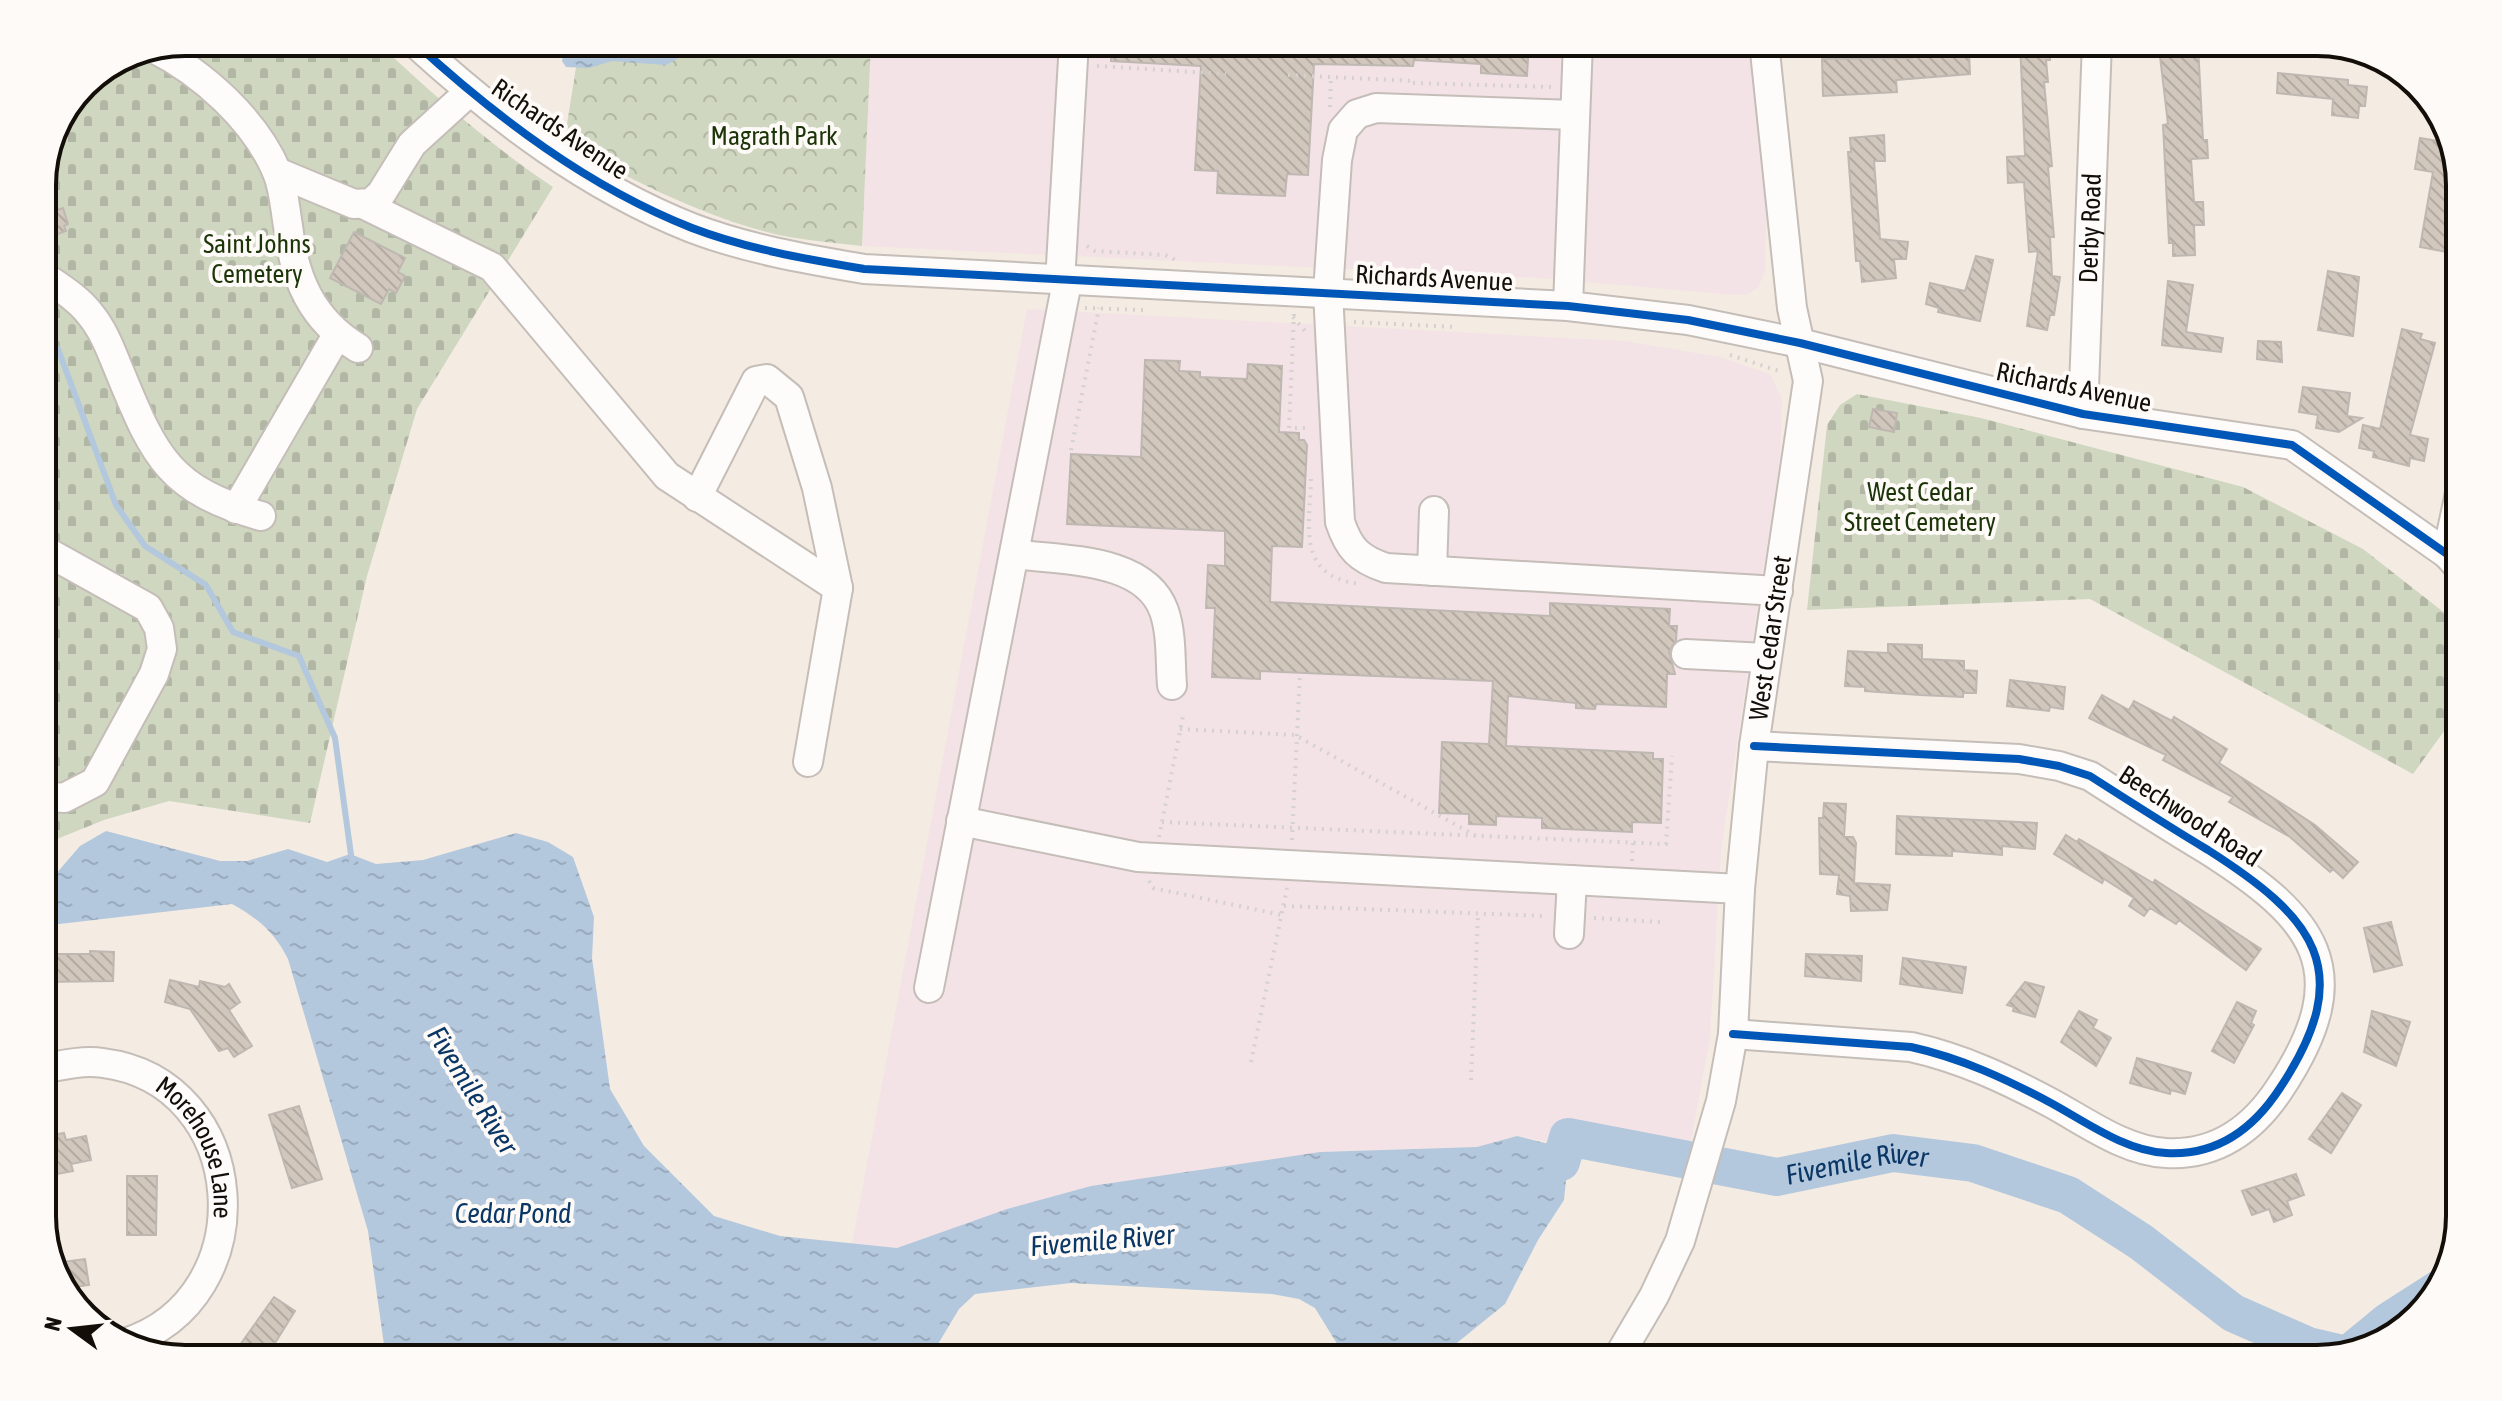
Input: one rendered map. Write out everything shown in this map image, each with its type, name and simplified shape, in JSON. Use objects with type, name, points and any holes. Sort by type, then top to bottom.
[{"type":"street","name":"Richards Avenue","points":[[429,56],[469,92],[600,185],[692,228],[779,255],[864,269],[1063,290],[1328,292],[1568,306],[1688,320],[1800,343],[2083,414],[2292,445],[2446,555]]},
{"type":"street","points":[[929,988],[1015,554],[1063,290],[1082,56]]},
{"type":"street","points":[[1568,306],[1577,56]]},
{"type":"street","name":"West Cedar Street","points":[[1625,1345],[1654,1296],[1680,1241],[1707,1154],[1733,1034],[1740,889],[1754,746],[1808,381],[1792,308],[1765,56]]},
{"type":"street","name":"Derby Road","points":[[2083,414],[2096,56]]},
{"type":"street","points":[[56,285],[74,298],[97,323],[157,453],[183,482],[248,513],[348,341],[309,302],[297,275],[277,172],[255,135],[228,104],[192,73],[167,57]]},
{"type":"street","points":[[365,205],[381,194],[412,144],[469,92]]},
{"type":"street","points":[[1575,115],[1376,108],[1357,114],[1343,130],[1338,152],[1328,292],[1340,522],[1347,545],[1364,561],[1386,568],[1778,591]]},
{"type":"street","points":[[277,172],[354,204],[365,205],[492,267],[667,476],[838,588]]},
{"type":"street","points":[[697,497],[756,381],[767,379],[789,397],[817,488],[838,588],[808,762]]},
{"type":"street","points":[[1432,571],[1434,511]]},
{"type":"street","points":[[1015,554],[1117,569],[1148,586],[1165,614],[1172,685]]},
{"type":"street","points":[[56,557],[148,608],[159,628],[162,649],[154,674],[95,782],[64,798],[56,797]]},
{"type":"street","points":[[1686,654],[1766,658]]},
{"type":"street","name":"Beechwood Road","points":[[1733,1034],[1911,1047],[1934,1052],[1982,1069],[2139,1148],[2177,1153],[2220,1144],[2251,1125],[2263,1112],[2308,1038],[2321,993],[2310,942],[2303,927],[2273,894],[2090,776],[2059,766],[2019,759],[1754,746]]},
{"type":"street","points":[[961,821],[1138,857],[1740,889]]},
{"type":"street","points":[[1570,926],[1572,880]]},
{"type":"street","name":"Morehouse Lane","points":[[56,1068],[102,1063],[121,1066],[161,1085],[190,1114],[210,1143],[222,1173],[222,1232],[204,1280],[188,1303],[168,1322],[139,1336]]},
{"type":"path","points":[[1096,56],[1226,74]]},
{"type":"path","points":[[1288,75],[1420,81]]},
{"type":"path","points":[[1330,117],[1331,78]]},
{"type":"path","points":[[1063,290],[1099,308],[1159,311]]},
{"type":"path","points":[[1071,450],[1099,308]]},
{"type":"path","points":[[1279,316],[1293,317],[1302,325],[1309,341]]},
{"type":"path","points":[[1354,322],[1461,327]]},
{"type":"path","points":[[1727,354],[1808,381]]},
{"type":"path","points":[[1312,414],[1313,429]]},
{"type":"path","points":[[1291,851],[1300,673]]},
{"type":"path","points":[[1158,843],[1183,716]]},
{"type":"path","points":[[1180,729],[1295,735],[1479,837]]},
{"type":"path","points":[[1162,822],[1666,844],[1672,756]]},
{"type":"path","points":[[1632,867],[1633,843]]},
{"type":"path","points":[[1151,875],[1148,885],[1153,888],[1282,915]]},
{"type":"path","points":[[1251,1062],[1289,880]]},
{"type":"path","points":[[1284,906],[1478,914],[1570,926],[1660,922]]},
{"type":"path","points":[[1471,1080],[1478,914]]},
{"type":"shaded area","points":[[870,56],[1756,56],[1767,178],[1765,273],[1758,287],[1749,294],[1538,278],[862,246]]},
{"type":"shaded area","points":[[1027,309],[1624,341],[1720,357],[1770,374],[1782,399],[1780,458],[1721,851],[1710,1038],[1686,1168],[1517,1136],[1477,1147],[1320,1152],[1091,1186],[1007,1209],[897,1248],[852,1244]]},
{"type":"green space","name":"Saint Johns Cemetery","points":[[392,56],[462,118],[553,187],[417,409],[367,576],[310,823],[169,801],[104,820],[56,839],[56,176],[60,152],[69,128],[83,106],[120,73],[168,57]]},
{"type":"green space","name":"Magrath Park","points":[[578,56],[870,56],[862,246],[789,237],[730,221],[645,185],[564,143]]},
{"type":"green space","name":"West Cedar Street Cemetery","points":[[1857,394],[1981,418],[2243,487],[2363,549],[2446,614],[2446,728],[2413,774],[2090,599],[1807,610],[1827,425],[1840,405]]},
{"type":"water","points":[[563,56],[682,56],[666,65],[612,61],[589,68],[566,67]]},
{"type":"water","name":"Cedar Pond","points":[[106,831],[220,861],[247,861],[288,849],[327,862],[350,854],[376,864],[423,860],[516,833],[548,842],[573,857],[594,917],[592,958],[610,1089],[644,1146],[714,1216],[780,1236],[897,1248],[1007,1209],[1091,1186],[1320,1152],[1477,1147],[1517,1136],[1553,1145],[1566,1180],[1564,1200],[1538,1240],[1505,1304],[1454,1345],[1338,1345],[1315,1308],[1299,1299],[1272,1294],[1071,1283],[975,1294],[959,1309],[937,1345],[384,1345],[368,1231],[288,959],[277,941],[258,921],[232,904],[56,924],[56,874],[80,846]]},
{"type":"building","points":[[1111,56],[1528,56],[1527,76],[1481,73],[1481,64],[1414,60],[1413,66],[1314,64],[1308,175],[1287,174],[1285,196],[1217,193],[1218,171],[1195,170],[1201,66],[1111,61]]},
{"type":"building","points":[[1969,56],[1970,74],[1896,80],[1897,92],[1823,96],[1822,59]]},
{"type":"building","points":[[2021,56],[2050,56],[2050,60],[2046,60],[2048,82],[2044,82],[2052,166],[2048,167],[2054,237],[2050,237],[2052,276],[2060,277],[2054,315],[2050,315],[2047,330],[2027,326],[2038,251],[2029,252],[2024,182],[2008,183],[2007,157],[2025,156]]},
{"type":"building","points":[[2160,56],[2199,56],[2203,140],[2207,140],[2208,158],[2191,159],[2194,202],[2203,202],[2204,225],[2194,225],[2195,255],[2173,256],[2173,243],[2169,243],[2163,125],[2168,124]]},
{"type":"building","points":[[2278,73],[2348,80],[2348,85],[2367,87],[2365,106],[2359,106],[2358,118],[2332,115],[2333,99],[2277,93]]},
{"type":"building","points":[[1884,135],[1885,161],[1874,161],[1880,239],[1908,242],[1906,259],[1894,259],[1896,278],[1862,282],[1860,261],[1856,261],[1848,152],[1851,152],[1850,138]]},
{"type":"building","points":[[2420,138],[2438,141],[2446,176],[2446,252],[2420,247],[2433,172],[2415,169]]},
{"type":"building","points":[[56,204],[58,210],[63,208],[68,224],[64,226],[66,231],[56,235]]},
{"type":"building","points":[[354,232],[405,258],[398,272],[405,276],[396,293],[389,289],[381,304],[330,278]]},
{"type":"building","points":[[1976,256],[1993,260],[1980,321],[1938,312],[1939,308],[1926,304],[1930,283],[1965,291]]},
{"type":"building","points":[[2328,271],[2359,277],[2353,336],[2318,330]]},
{"type":"building","points":[[2168,281],[2193,285],[2186,332],[2223,338],[2221,352],[2162,345]]},
{"type":"building","points":[[2402,329],[2422,334],[2420,339],[2435,343],[2410,435],[2428,439],[2424,461],[2410,458],[2409,466],[2373,457],[2374,451],[2359,448],[2363,425],[2380,429]]},
{"type":"building","points":[[2258,341],[2281,342],[2282,362],[2257,359]]},
{"type":"building","points":[[1145,360],[1180,361],[1179,371],[1200,372],[1200,377],[1247,379],[1248,364],[1282,366],[1279,432],[1299,433],[1299,440],[1304,440],[1307,445],[1302,547],[1272,546],[1270,602],[1550,616],[1550,603],[1670,609],[1669,626],[1677,626],[1676,640],[1669,652],[1675,674],[1667,674],[1666,707],[1596,704],[1595,709],[1576,708],[1576,703],[1508,696],[1506,746],[1653,753],[1653,759],[1663,759],[1661,823],[1632,822],[1632,832],[1542,828],[1542,818],[1496,816],[1496,825],[1469,824],[1469,814],[1439,813],[1442,742],[1489,744],[1493,681],[1260,671],[1260,679],[1212,677],[1215,608],[1206,608],[1208,565],[1225,566],[1225,531],[1067,524],[1071,454],[1141,457]]},
{"type":"building","points":[[2303,387],[2350,393],[2347,416],[2362,418],[2339,432],[2316,428],[2318,415],[2299,412]]},
{"type":"building","points":[[1873,409],[1897,413],[1894,432],[1869,427]]},
{"type":"building","points":[[1888,644],[1922,645],[1922,659],[1964,661],[1964,670],[1977,671],[1976,693],[1963,693],[1963,697],[1920,695],[1865,691],[1865,687],[1845,686],[1848,651],[1888,653]]},
{"type":"building","points":[[2010,680],[2065,687],[2063,709],[2050,707],[2049,711],[2007,706]]},
{"type":"building","points":[[2102,695],[2129,710],[2134,701],[2172,721],[2174,717],[2227,749],[2219,763],[2315,825],[2358,862],[2343,878],[2333,869],[2330,872],[2290,837],[2229,802],[2233,797],[2163,760],[2166,755],[2089,718]]},
{"type":"building","points":[[1824,803],[1846,804],[1844,837],[1853,837],[1856,843],[1854,883],[1890,885],[1887,910],[1851,911],[1850,896],[1837,894],[1839,875],[1820,874],[1819,818],[1823,818]]},
{"type":"building","points":[[1897,816],[2037,823],[2035,849],[2002,846],[2002,855],[1952,851],[1952,856],[1896,854]]},
{"type":"building","points":[[2066,835],[2077,842],[2079,839],[2153,883],[2155,880],[2261,949],[2246,970],[2179,920],[2176,924],[2150,908],[2144,916],[2129,906],[2134,898],[2054,854]]},
{"type":"building","points":[[2391,922],[2402,965],[2374,972],[2364,928]]},
{"type":"building","points":[[90,951],[114,952],[113,981],[56,982],[56,954],[90,954]]},
{"type":"building","points":[[1806,954],[1862,956],[1861,981],[1805,976]]},
{"type":"building","points":[[1903,958],[1966,967],[1962,993],[1900,984]]},
{"type":"building","points":[[170,980],[199,987],[200,981],[225,987],[229,984],[240,1002],[229,1010],[252,1046],[234,1057],[228,1048],[219,1051],[190,1009],[165,1002]]},
{"type":"building","points":[[2025,982],[2044,987],[2035,1017],[2013,1011],[2014,1007],[2007,1005]]},
{"type":"building","points":[[2237,1002],[2256,1011],[2251,1023],[2254,1025],[2234,1063],[2212,1051]]},
{"type":"building","points":[[2079,1011],[2097,1020],[2093,1028],[2111,1038],[2096,1066],[2061,1042]]},
{"type":"building","points":[[2372,1011],[2410,1022],[2396,1066],[2364,1052]]},
{"type":"building","points":[[2137,1058],[2191,1073],[2185,1094],[2171,1090],[2170,1094],[2130,1083]]},
{"type":"building","points":[[2342,1093],[2361,1105],[2331,1153],[2309,1139]]},
{"type":"building","points":[[299,1106],[322,1179],[292,1188],[269,1115]]},
{"type":"building","points":[[64,1133],[66,1140],[86,1136],[91,1160],[71,1164],[73,1171],[56,1174],[56,1134]]},
{"type":"building","points":[[2296,1174],[2304,1195],[2287,1201],[2292,1215],[2274,1222],[2269,1209],[2252,1215],[2242,1191]]},
{"type":"building","points":[[127,1176],[157,1176],[156,1235],[127,1235]]},
{"type":"building","points":[[85,1259],[89,1285],[77,1287],[65,1262]]},
{"type":"building","points":[[274,1297],[295,1311],[274,1345],[240,1345]]},
{"type":"waterway","points":[[58,349],[116,505],[145,546],[206,585],[233,632],[299,656],[335,738],[352,862]]},
{"type":"waterway","name":"Fivemile River","points":[[1561,1162],[1568,1137],[1777,1177],[1893,1153],[1973,1163],[2068,1195],[2141,1242],[2233,1313],[2306,1345]]},
{"type":"waterway","name":"Fivemile River","points":[[2379,1329],[2401,1313]]},
{"type":"cycle path","points":[[430,56],[477,97],[580,171],[692,228],[755,248],[864,269],[1568,306],[1688,320],[1800,343],[2083,414],[2292,445],[2446,553]]},
{"type":"cycle path","points":[[1733,1034],[1911,1047],[1930,1052],[2000,1078],[2136,1147],[2184,1153],[2202,1150],[2232,1137],[2270,1102],[2304,1046],[2317,1010],[2320,978],[2313,950],[2298,923],[2275,899],[2208,850],[2090,776],[2059,766],[2019,759],[1754,746]]}]
